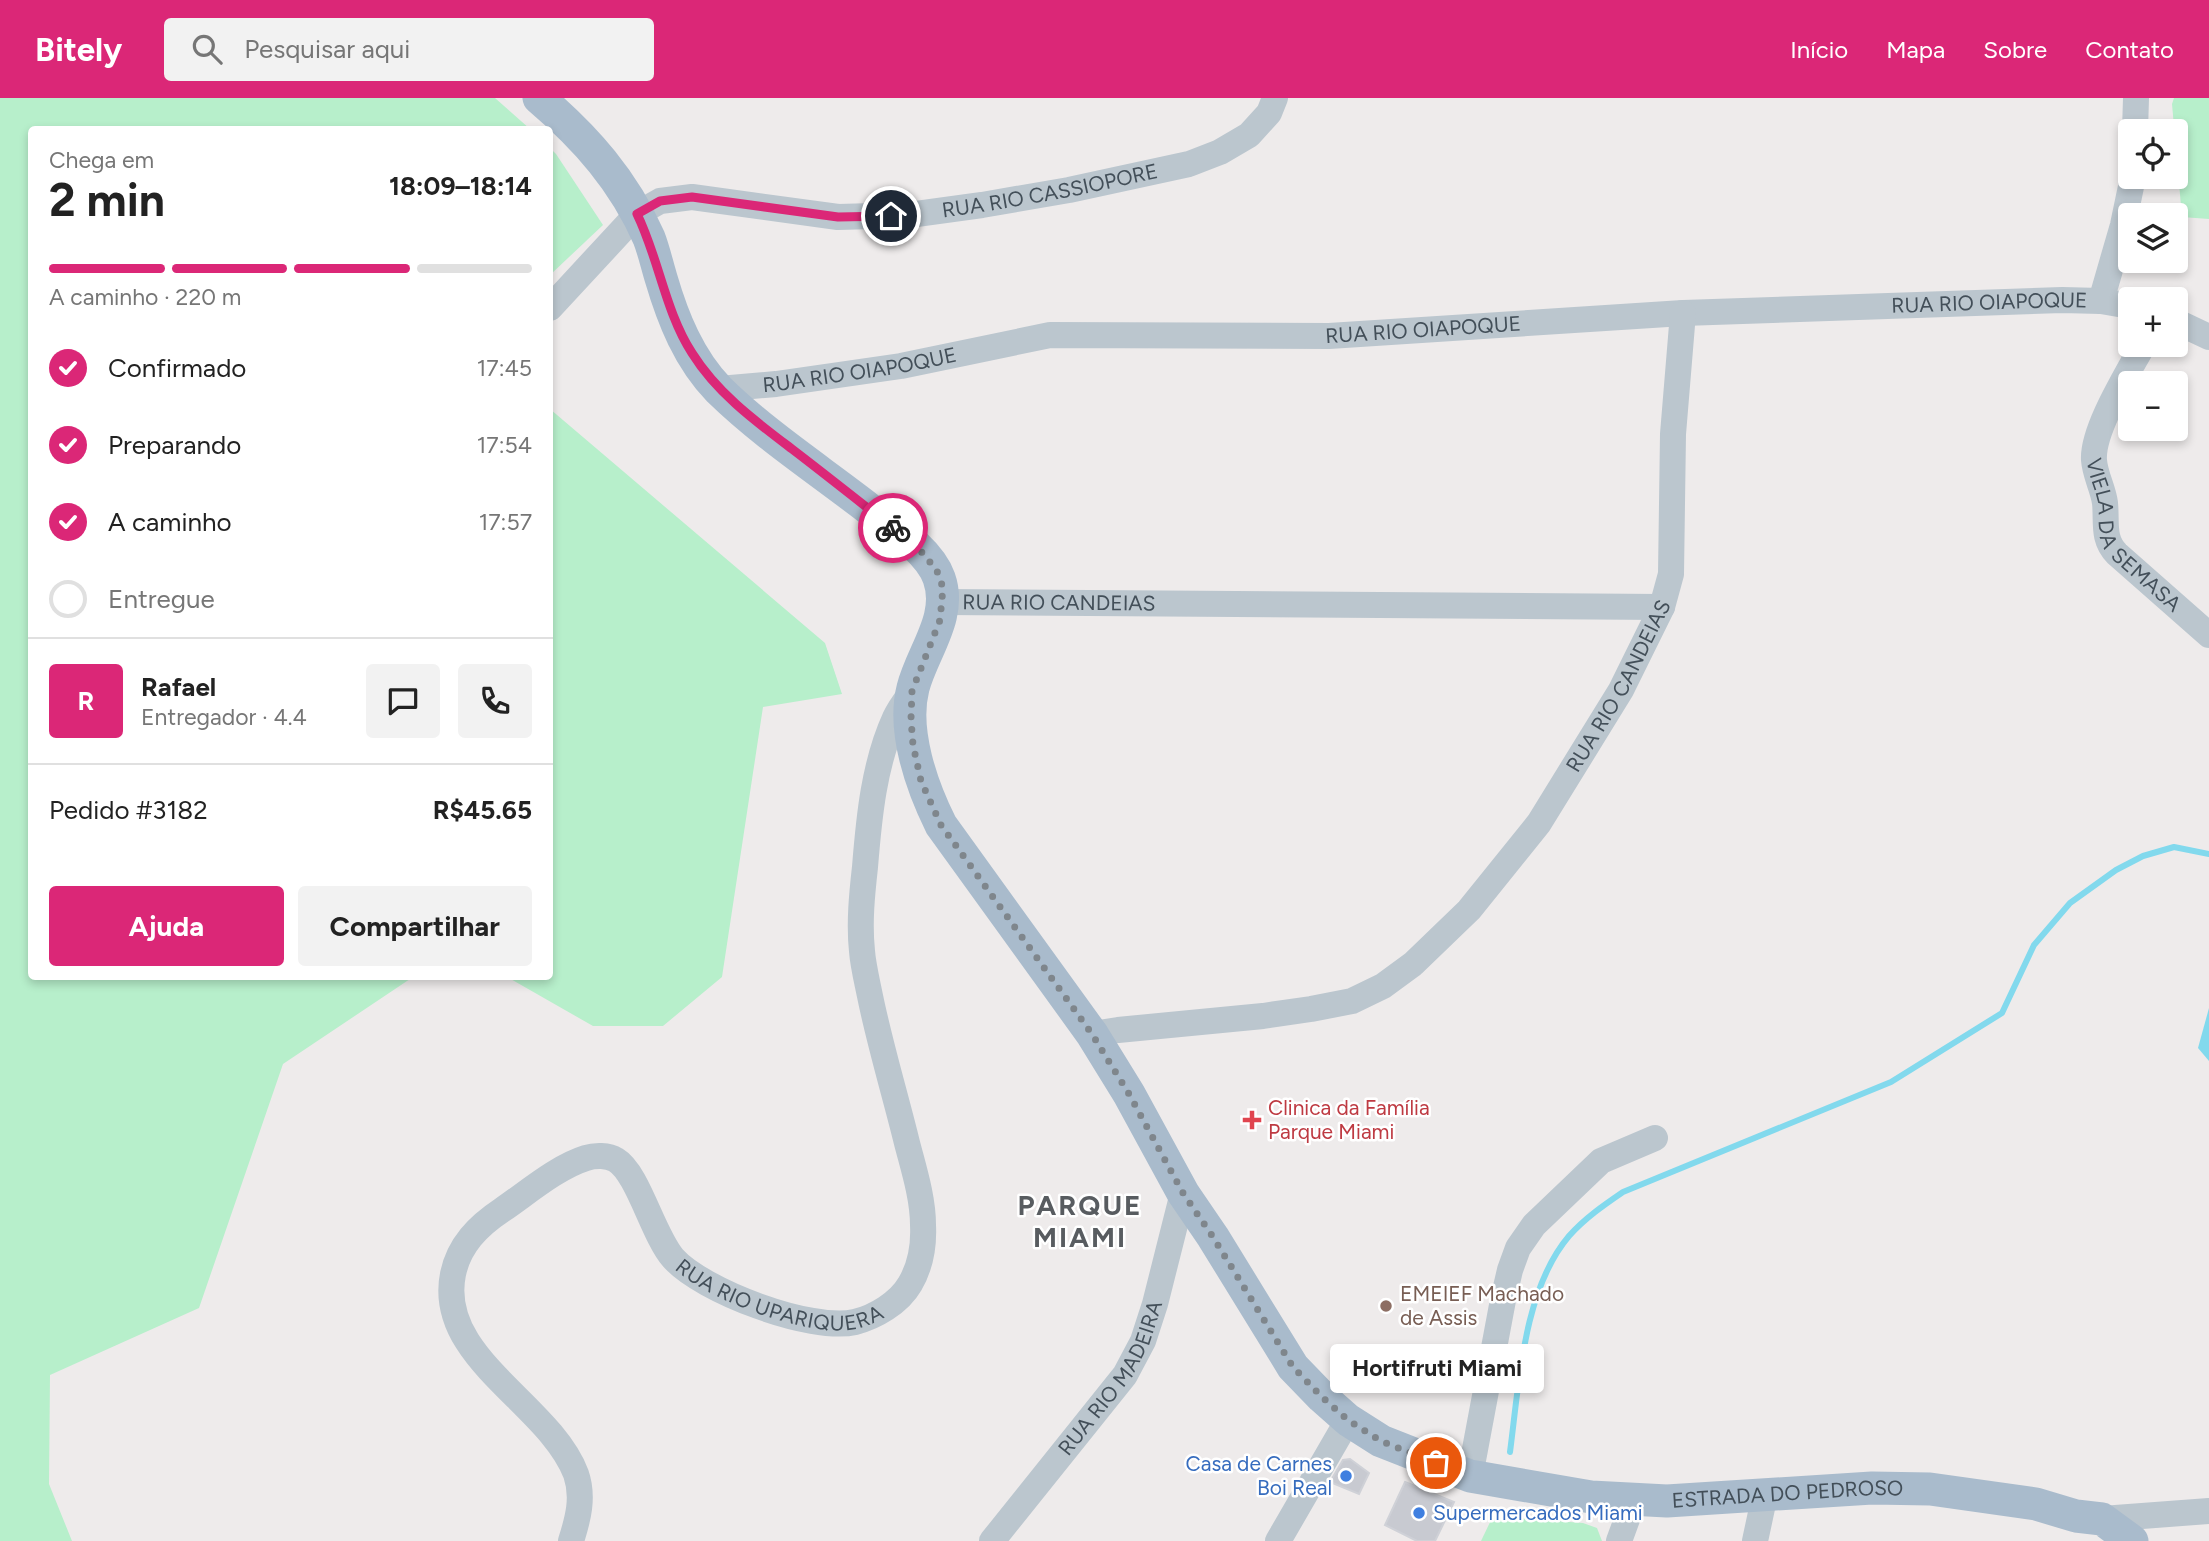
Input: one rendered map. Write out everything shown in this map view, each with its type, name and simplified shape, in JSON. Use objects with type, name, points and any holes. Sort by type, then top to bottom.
[{"type":"main road","name":"ESTRADA DO PEDROSO","points":[[539,98],[599,155],[624,189],[650,240],[682,337],[704,372],[750,416],[915,545],[938,573],[943,588],[940,620],[912,691],[911,719],[917,767],[930,804],[941,825],[1092,1034],[1129,1094],[1183,1193],[1293,1367],[1322,1397],[1348,1420],[1381,1441],[1470,1476],[1591,1497],[1667,1501],[1872,1489],[1930,1489],[2036,1504],[2076,1516],[2102,1519],[2132,1541]]},
{"type":"street","name":"RUA RIO CASSIOPORE","points":[[553,306],[637,214],[660,201],[692,197],[825,216],[874,218],[982,205],[1069,190],[1189,164],[1220,152],[1249,135],[1269,114],[1275,98]]},
{"type":"street","points":[[2135,119],[2136,98]]},
{"type":"street","points":[[2101,301],[2132,189]]},
{"type":"street","name":"RUA RIO OIAPOQUE","points":[[719,389],[901,366],[1050,335],[1329,336],[1683,313],[2062,300],[2118,304]]},
{"type":"street","points":[[1662,607],[1671,574],[1673,434],[1683,313]]},
{"type":"street","points":[[2188,327],[2209,337]]},
{"type":"street","name":"VIELA DA SEMASA","points":[[2137,357],[2096,441],[2094,458],[2105,500],[2107,542],[2117,554],[2209,635]]},
{"type":"street","name":"RUA RIO CANDEIAS","points":[[943,602],[1662,607],[1621,690],[1539,823],[1469,909],[1413,964],[1382,986],[1352,1001],[1263,1016],[1092,1034]]},
{"type":"street","name":"RUA RIO UPARIQUERA","points":[[571,1541],[581,1503],[577,1478],[565,1452],[552,1433],[471,1348],[458,1326],[451,1284],[456,1261],[467,1240],[486,1220],[553,1175],[586,1158],[603,1156],[615,1159],[628,1171],[671,1256],[694,1277],[720,1291],[813,1322],[853,1322],[884,1311],[909,1286],[921,1257],[923,1225],[918,1185],[870,994],[862,950],[862,901],[871,806],[881,754],[896,715],[912,691]]},
{"type":"street","points":[[1470,1476],[1503,1300],[1518,1248],[1534,1225],[1601,1161],[1655,1138]]},
{"type":"street","name":"RUA RIO MADEIRA","points":[[992,1541],[1125,1375],[1143,1341],[1155,1304],[1183,1193]]},
{"type":"street","points":[[1278,1541],[1348,1420]]},
{"type":"street","points":[[1755,1541],[1765,1494]]},
{"type":"street","points":[[1619,1541],[1633,1500]]},
{"type":"street","points":[[2102,1519],[2209,1511]]},
{"type":"green space","points":[[0,98],[495,98],[527,126],[28,126],[28,980],[409,980],[283,1064],[199,1308],[50,1375],[49,1484],[72,1541],[0,1541]]},
{"type":"green space","points":[[2174,98],[2209,98],[2209,219],[2188,217],[2188,203],[2181,203],[2180,189],[2188,189],[2188,119],[2173,119]]},
{"type":"green space","points":[[553,151],[556,154],[603,225],[553,272]]},
{"type":"green space","points":[[553,412],[825,643],[842,694],[763,707],[722,977],[663,1026],[593,1026],[512,980],[553,980]]},
{"type":"green space","points":[[1493,1516],[1583,1523],[1597,1528],[1602,1541],[1481,1541]]},
{"type":"water","points":[[2209,1008],[2209,1061],[2198,1048]]},
{"type":"building","name":"Casa de Carnes Boi Real","points":[[1350,1459],[1369,1473],[1359,1494],[1330,1482],[1343,1460]]},
{"type":"building","name":"Supermercados Miami","points":[[1405,1482],[1454,1502],[1435,1541],[1417,1541],[1385,1525]]},
{"type":"waterway","points":[[1510,1452],[1520,1368],[1532,1310],[1554,1258],[1569,1236],[1588,1218],[1623,1192],[1891,1082],[2002,1013],[2034,945],[2070,903],[2116,870],[2143,856],[2174,847],[2209,854]]},
{"type":"way so far","points":[[893,528],[927,558],[938,573],[943,588],[940,620],[912,691],[911,719],[917,767],[930,804],[941,825],[1092,1034],[1129,1094],[1183,1193],[1293,1367],[1348,1420],[1381,1441],[1436,1463]]},
{"type":"place","name":"Clinica da Família Parque Miami","points":[[1252,1120]]},
{"type":"place","name":"EMEIEF Machado de Assis","points":[[1386,1306]]},
{"type":"place","name":"Hortifruti Miami","points":[[1436,1463]]},
{"type":"place","name":"Casa de Carnes Boi Real","points":[[1346,1476]]},
{"type":"place","name":"Supermercados Miami","points":[[1419,1513]]},
{"type":"district","name":"PARQUE MIAMI","points":[[1080,1221]]},
{"type":"route","points":[[891,216],[838,217],[692,197],[660,201],[637,214],[650,240],[682,337],[704,372],[750,416],[893,528]]}]
